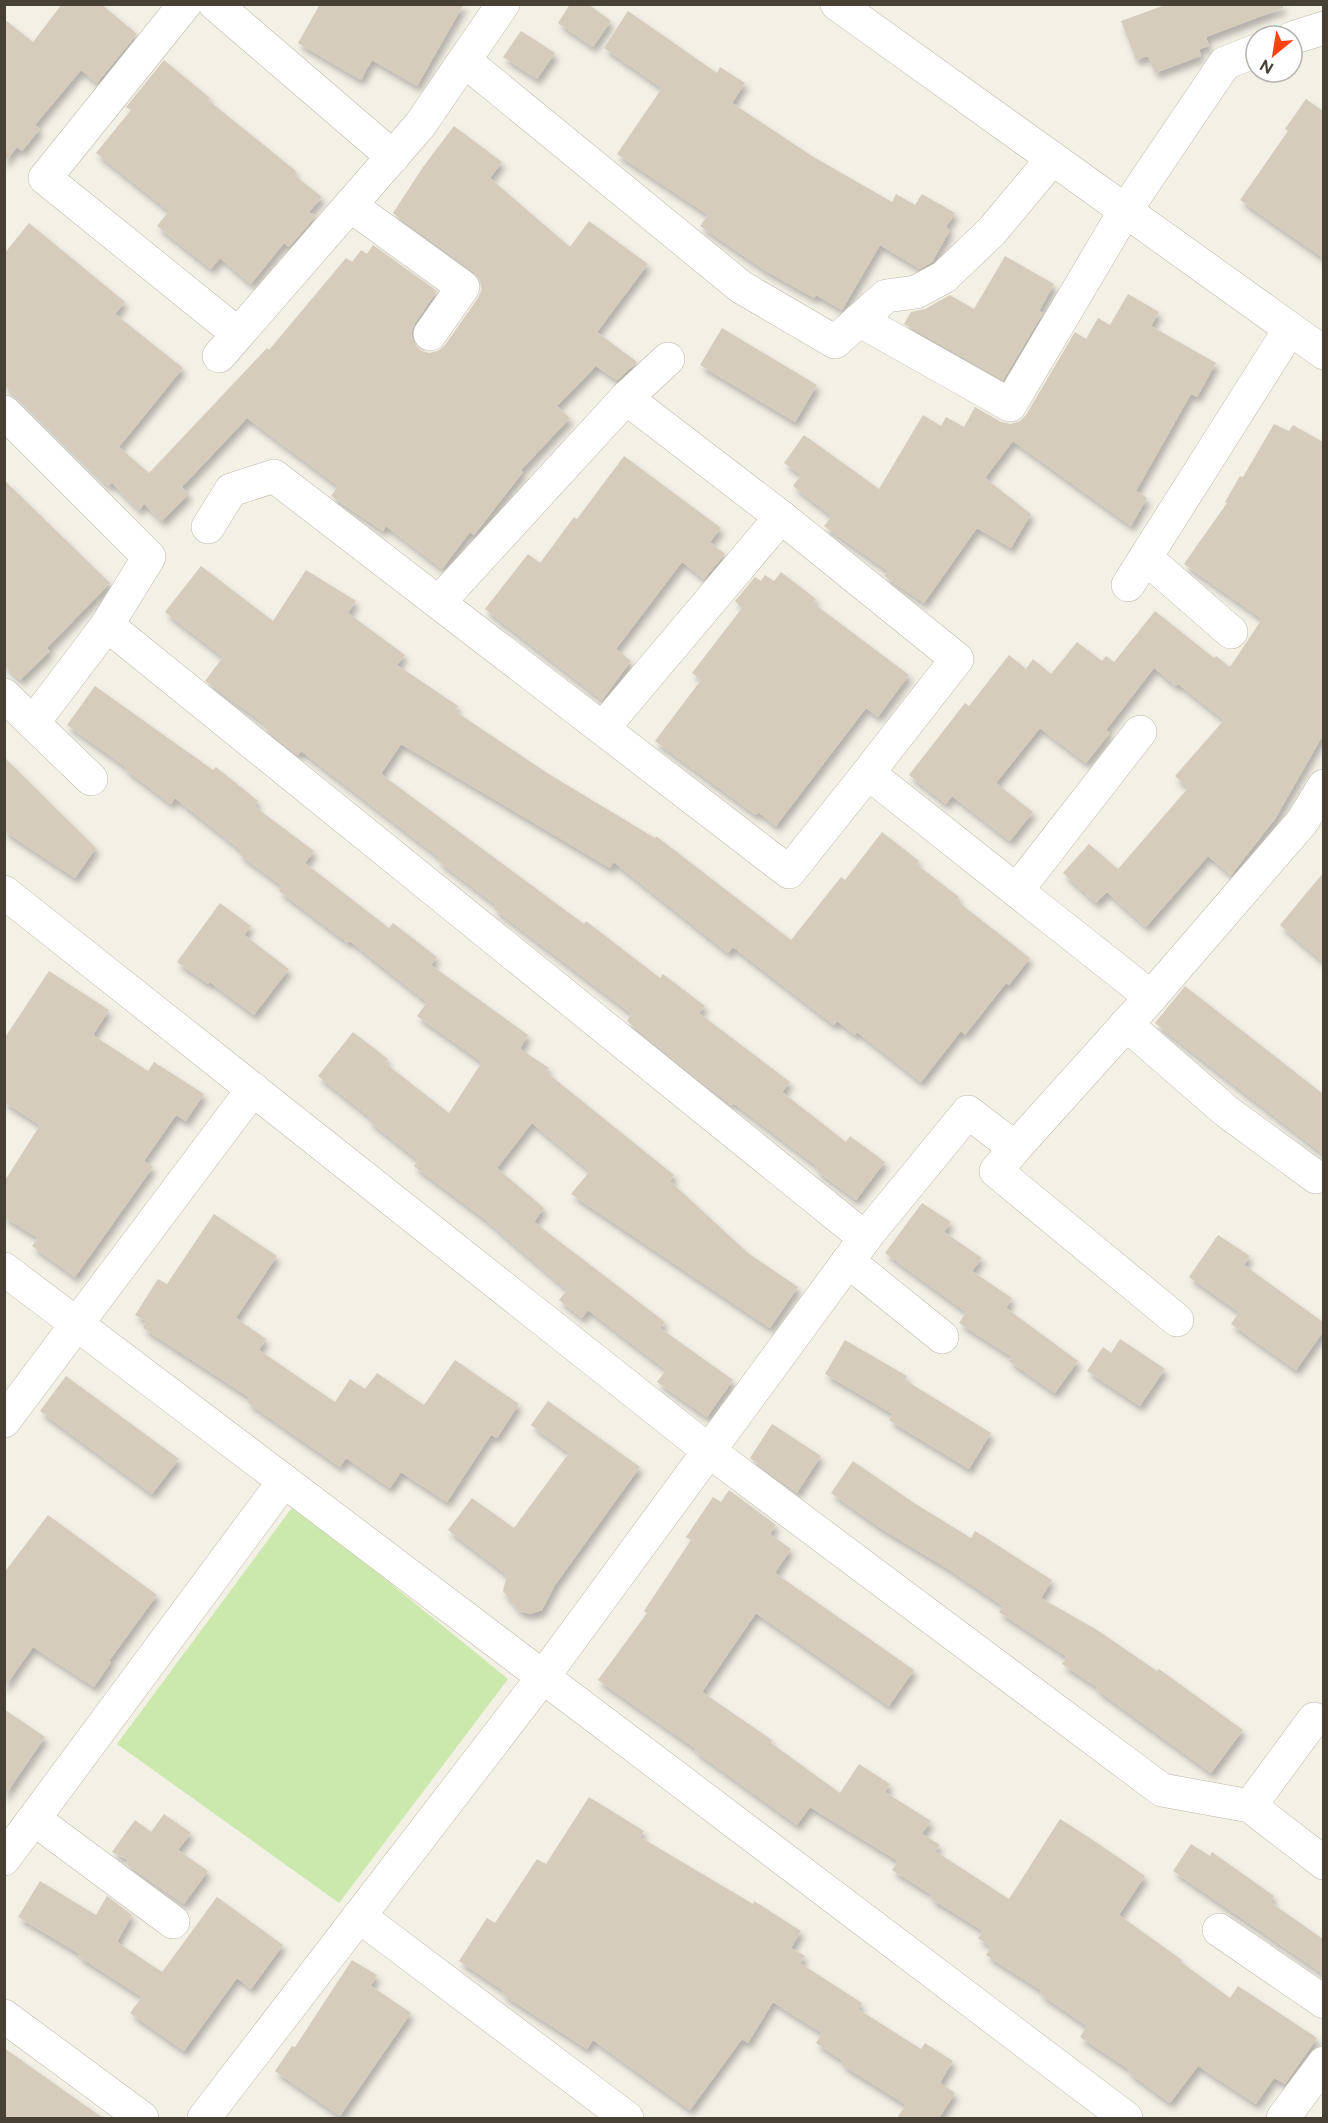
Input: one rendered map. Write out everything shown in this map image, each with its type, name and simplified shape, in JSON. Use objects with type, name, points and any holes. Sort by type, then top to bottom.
[{"type":"street","points":[[185,4],[45,178],[228,345],[420,125],[503,4]]},
{"type":"street","points":[[215,4],[393,157]]},
{"type":"street","points":[[837,4],[1323,353]]},
{"type":"street","points":[[1304,34],[1323,28]]},
{"type":"street","points":[[859,320],[1010,405],[1125,211],[1225,63],[1244,56]]},
{"type":"street","points":[[465,61],[741,287],[836,342],[886,296],[916,292],[944,277],[992,231],[1052,159]]},
{"type":"street","points":[[351,206],[463,287],[430,334]]},
{"type":"street","points":[[1230,632],[1137,572],[1290,329]]},
{"type":"street","points":[[439,602],[626,398],[668,359]]},
{"type":"street","points":[[208,527],[231,490],[274,476],[789,872],[957,659],[626,398]]},
{"type":"street","points":[[4,412],[149,557],[107,625],[33,723]]},
{"type":"street","points":[[603,728],[781,518]]},
{"type":"street","points":[[107,625],[857,1250],[942,1337]]},
{"type":"street","points":[[4,695],[91,779]]},
{"type":"street","points":[[1017,890],[1140,732]]},
{"type":"street","points":[[868,773],[1151,997]]},
{"type":"street","points":[[1177,1320],[996,1171],[1151,997],[1321,797]]},
{"type":"street","points":[[4,892],[709,1451],[1162,1790],[1250,1806],[1323,1863]]},
{"type":"street","points":[[1126,1024],[1227,1112],[1316,1177]]},
{"type":"street","points":[[4,1421],[253,1089]]},
{"type":"street","points":[[204,2118],[543,1677],[857,1250],[968,1112],[1015,1148]]},
{"type":"street","points":[[4,1269],[1126,2118]]},
{"type":"street","points":[[4,1859],[284,1481]]},
{"type":"street","points":[[1250,1806],[1314,1719]]},
{"type":"street","points":[[34,1819],[173,1922]]},
{"type":"street","points":[[360,1916],[627,2118]]},
{"type":"street","points":[[1219,1930],[1323,2002]]},
{"type":"street","points":[[4,2016],[142,2118]]},
{"type":"street","points":[[1283,2118],[1323,2063]]},
{"type":"green space","points":[[294,1505],[508,1679],[339,1903],[117,1744]]},
{"type":"building","points":[[62,4],[101,4],[137,34],[97,83],[81,70],[35,125],[40,129],[22,151],[17,147],[4,163],[4,19],[33,42]]},
{"type":"building","points":[[320,4],[464,4],[417,86],[372,60],[361,80],[298,43]]},
{"type":"building","points":[[570,4],[588,4],[611,21],[593,47],[558,23]]},
{"type":"building","points":[[1168,4],[1283,4],[1283,8],[1206,37],[1209,46],[1199,49],[1201,56],[1155,73],[1148,56],[1136,60],[1121,21]]},
{"type":"building","points":[[628,11],[717,73],[720,67],[745,83],[732,103],[812,156],[892,202],[896,194],[915,205],[922,194],[955,213],[946,227],[950,230],[932,262],[920,269],[880,245],[842,310],[816,295],[814,298],[766,271],[700,226],[708,215],[617,154],[662,88],[604,48]]},
{"type":"building","points":[[521,31],[555,53],[537,79],[503,57]]},
{"type":"building","points":[[164,60],[210,98],[208,100],[296,171],[293,174],[322,197],[309,212],[316,216],[289,247],[284,243],[251,284],[220,258],[211,269],[157,226],[169,211],[96,153],[131,110],[126,107]]},
{"type":"building","points":[[1306,99],[1323,111],[1323,258],[1240,200],[1288,131],[1285,129]]},
{"type":"building","points":[[454,126],[502,162],[490,178],[570,247],[589,221],[648,264],[597,332],[637,362],[617,380],[596,366],[557,406],[570,418],[521,470],[523,472],[474,535],[470,532],[442,569],[386,526],[383,531],[331,496],[338,486],[247,418],[182,487],[189,494],[162,521],[144,504],[139,510],[112,483],[108,486],[4,384],[4,254],[29,223],[125,302],[115,314],[183,368],[119,447],[149,473],[267,348],[269,350],[346,258],[352,262],[361,250],[367,254],[373,245],[437,291],[415,323],[411,333],[413,342],[420,350],[429,353],[438,351],[445,345],[478,298],[482,289],[480,280],[474,272],[393,213],[423,167]]},
{"type":"building","points":[[1005,256],[1054,284],[1039,311],[1043,313],[1003,380],[904,324],[911,312],[925,309],[950,295],[974,309]]},
{"type":"building","points":[[1128,294],[1159,312],[1151,326],[1216,363],[1197,397],[1191,394],[1136,491],[1147,498],[1131,526],[1013,441],[985,478],[1031,514],[1011,548],[977,528],[924,603],[884,576],[888,571],[824,526],[832,516],[793,486],[801,475],[784,463],[804,435],[879,489],[923,415],[941,426],[946,417],[964,427],[975,407],[1001,422],[1011,424],[1020,421],[1026,415],[1075,332],[1086,339],[1098,318],[1110,325]]},
{"type":"building","points":[[722,328],[817,385],[795,422],[700,365]]},
{"type":"building","points":[[1274,424],[1289,431],[1293,425],[1323,442],[1323,735],[1275,819],[1231,875],[1208,856],[1146,927],[1107,892],[1096,903],[1063,873],[1089,844],[1118,869],[1188,788],[1175,776],[1224,720],[1154,668],[1106,730],[1110,733],[1086,763],[1040,728],[996,783],[1033,812],[1010,841],[952,796],[946,804],[909,775],[965,703],[969,706],[1009,655],[1026,669],[1033,659],[1051,674],[1077,642],[1102,661],[1106,656],[1114,662],[1155,611],[1214,658],[1216,656],[1230,667],[1262,619],[1184,564],[1227,503],[1225,502],[1240,476],[1243,477]]},
{"type":"building","points":[[624,456],[721,528],[710,542],[725,554],[704,579],[682,562],[616,649],[631,661],[602,700],[485,609],[528,554],[540,563],[574,517],[577,519]]},
{"type":"building","points":[[4,480],[110,583],[47,648],[50,651],[20,680],[4,665]]},
{"type":"building","points":[[201,566],[273,621],[306,570],[356,601],[348,613],[405,655],[397,665],[458,706],[455,711],[547,773],[655,838],[656,836],[791,940],[841,877],[845,880],[882,832],[919,861],[916,864],[959,897],[957,901],[1030,958],[1009,985],[1006,983],[965,1035],[961,1031],[921,1082],[857,1032],[855,1035],[837,1021],[834,1025],[733,947],[728,953],[614,862],[610,868],[401,744],[381,774],[584,924],[586,921],[660,978],[663,974],[705,1006],[699,1013],[790,1082],[782,1092],[846,1142],[850,1136],[885,1162],[856,1200],[816,1170],[818,1167],[733,1103],[732,1105],[705,1085],[627,1021],[632,1014],[494,909],[496,905],[438,861],[440,858],[301,751],[298,755],[295,753],[263,727],[265,724],[205,681],[223,657],[165,612]]},
{"type":"building","points":[[781,572],[816,599],[813,603],[909,675],[878,717],[866,708],[776,826],[758,812],[756,815],[655,741],[701,680],[692,673],[742,608],[735,601],[755,577],[761,581],[765,575],[774,581]]},
{"type":"building","points":[[95,686],[213,770],[216,767],[258,801],[254,806],[314,851],[305,863],[389,928],[393,923],[437,957],[431,965],[528,1035],[520,1049],[549,1068],[546,1072],[674,1175],[670,1181],[748,1253],[798,1287],[770,1328],[571,1194],[590,1171],[532,1123],[497,1168],[544,1208],[534,1222],[665,1322],[660,1328],[733,1380],[707,1417],[657,1382],[666,1370],[588,1310],[582,1318],[559,1300],[567,1290],[486,1220],[414,1166],[418,1160],[369,1121],[371,1118],[318,1076],[353,1032],[388,1059],[385,1063],[449,1113],[482,1062],[417,1016],[427,1002],[350,941],[348,943],[279,891],[282,886],[239,854],[242,851],[175,798],[171,804],[125,769],[126,767],[67,725]]},
{"type":"building","points":[[4,757],[96,848],[75,878],[4,831]]},
{"type":"building","points":[[1323,873],[1323,962],[1280,925]]},
{"type":"building","points":[[220,903],[251,926],[244,935],[289,969],[254,1015],[210,982],[208,984],[177,962]]},
{"type":"building","points":[[49,971],[109,1010],[93,1035],[148,1071],[154,1062],[204,1094],[186,1121],[176,1115],[144,1161],[153,1167],[75,1277],[32,1246],[38,1238],[4,1217],[4,1182],[40,1125],[4,1102],[4,1039]]},
{"type":"building","points":[[1185,986],[1323,1094],[1323,1154],[1155,1023]]},
{"type":"building","points":[[922,1203],[951,1222],[944,1232],[982,1258],[972,1271],[1012,1298],[1006,1308],[1078,1361],[1055,1393],[1009,1361],[1012,1357],[959,1323],[966,1312],[885,1253]]},
{"type":"building","points":[[214,1214],[277,1256],[236,1318],[266,1339],[259,1350],[335,1402],[350,1379],[365,1389],[377,1373],[424,1405],[455,1360],[519,1404],[497,1438],[491,1435],[447,1502],[401,1472],[390,1488],[346,1458],[340,1467],[247,1402],[250,1398],[143,1328],[146,1321],[135,1315],[158,1279],[167,1284]]},
{"type":"building","points":[[1218,1235],[1250,1256],[1244,1265],[1323,1322],[1323,1332],[1296,1370],[1231,1324],[1239,1312],[1189,1277]]},
{"type":"building","points":[[1120,1339],[1165,1369],[1140,1406],[1087,1371],[1103,1347],[1111,1353]]},
{"type":"building","points":[[845,1340],[907,1376],[905,1380],[991,1433],[969,1469],[889,1420],[893,1414],[825,1374]]},
{"type":"building","points":[[66,1376],[179,1459],[152,1494],[40,1411]]},
{"type":"building","points":[[548,1401],[640,1467],[555,1585],[542,1610],[530,1614],[519,1611],[503,1591],[507,1575],[448,1530],[472,1498],[514,1528],[569,1453],[531,1425]]},
{"type":"building","points":[[772,1424],[821,1456],[797,1493],[750,1458]]},
{"type":"building","points":[[853,1461],[914,1503],[971,1538],[975,1531],[1052,1580],[1041,1598],[1097,1630],[1157,1671],[1159,1669],[1243,1730],[1211,1773],[1096,1689],[1097,1687],[1062,1664],[1067,1657],[999,1612],[1003,1606],[950,1570],[882,1529],[831,1493]]},
{"type":"building","points":[[729,1490],[776,1525],[770,1534],[791,1549],[775,1573],[914,1670],[889,1706],[756,1613],[702,1692],[772,1740],[771,1743],[840,1793],[859,1764],[890,1784],[885,1792],[931,1821],[922,1834],[940,1845],[935,1851],[1009,1899],[1060,1819],[1093,1840],[1145,1876],[1119,1915],[1230,1998],[1238,1986],[1317,2038],[1285,2084],[1274,2078],[1256,2104],[1198,2066],[1170,2103],[1128,2072],[1130,2070],[1080,2037],[1087,2026],[1040,1994],[1042,1991],[986,1955],[991,1947],[978,1938],[983,1931],[930,1898],[932,1895],[892,1870],[898,1861],[810,1807],[797,1825],[695,1751],[696,1749],[598,1680],[647,1613],[644,1611],[691,1540],[686,1537],[713,1497],[721,1502]]},
{"type":"building","points":[[48,1515],[157,1595],[109,1661],[111,1662],[94,1687],[33,1647],[4,1688],[4,1573]]},
{"type":"building","points":[[4,1709],[45,1737],[4,1797]]},
{"type":"building","points":[[589,1797],[644,1831],[640,1837],[753,1904],[754,1901],[801,1931],[791,1948],[805,1956],[800,1963],[862,2003],[858,2009],[921,2049],[925,2043],[953,2061],[940,2083],[955,2093],[939,2118],[897,2118],[906,2105],[841,2064],[843,2061],[816,2043],[822,2033],[773,2002],[748,2043],[742,2039],[690,2110],[593,2040],[587,2049],[502,1994],[504,1991],[459,1961],[487,1918],[495,1923],[537,1859],[546,1864]]},
{"type":"building","points":[[164,1814],[191,1833],[178,1850],[208,1871],[184,1904],[126,1864],[128,1860],[112,1852],[135,1820],[151,1832]]},
{"type":"building","points":[[1191,1844],[1210,1856],[1212,1852],[1274,1896],[1270,1902],[1323,1939],[1323,1974],[1173,1871]]},
{"type":"building","points":[[40,1881],[96,1915],[107,1896],[132,1915],[117,1942],[162,1972],[217,1897],[283,1945],[251,1989],[237,1978],[184,2051],[130,2013],[142,1997],[78,1956],[80,1954],[18,1917]]},
{"type":"building","points":[[352,1960],[377,1975],[371,1986],[411,2013],[340,2116],[275,2071],[292,2046],[295,2047]]},
{"type":"building","points":[[4,2048],[103,2118],[4,2118]]}]
